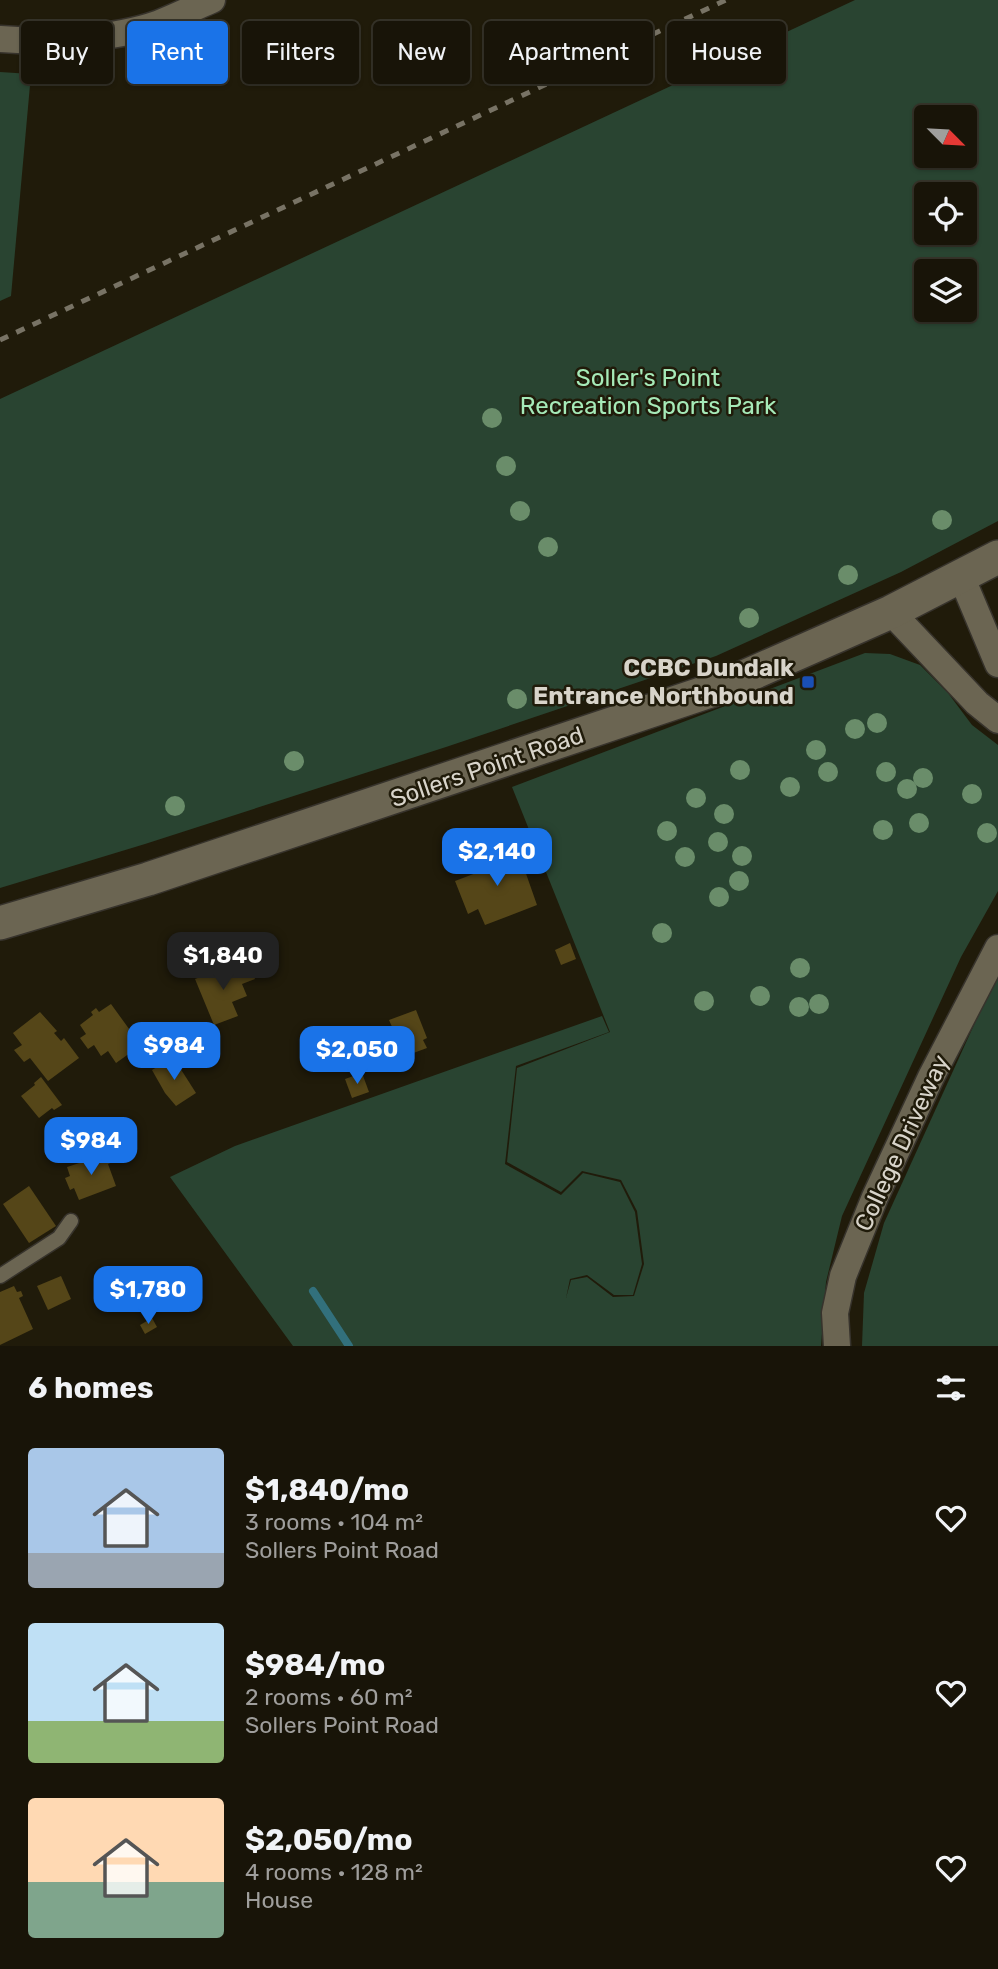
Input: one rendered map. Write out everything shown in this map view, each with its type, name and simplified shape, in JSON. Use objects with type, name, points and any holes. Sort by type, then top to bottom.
[{"type":"street","points":[[0,39],[80,38],[125,32],[156,24],[197,3]]},
{"type":"street","name":"Sollers Point Road","points":[[0,923],[148,880],[719,688],[891,612],[998,557]]},
{"type":"street","points":[[961,576],[998,664]]},
{"type":"street","points":[[891,612],[977,703],[998,720]]},
{"type":"street","name":"College Driveway","points":[[837,1346],[835,1313],[843,1276],[874,1197],[931,1077],[998,948]]},
{"type":"lane","points":[[0,1276],[59,1238],[71,1221]]},
{"type":"green space","name":"Soller's Point Recreation Sports Park","points":[[855,0],[998,0],[998,521],[901,572],[716,656],[446,747],[0,888],[0,399],[675,84],[786,84],[786,32]]},
{"type":"green space","points":[[0,72],[21,73],[21,84],[30,84],[11,296],[0,301]]},
{"type":"green space","points":[[865,653],[890,654],[920,665],[948,693],[972,725],[998,745],[998,891],[961,957],[842,1216],[826,1282],[821,1346],[293,1346],[170,1177],[235,1146],[602,1016],[609,1032],[516,1066],[505,1164],[561,1195],[583,1173],[620,1182],[635,1212],[642,1264],[633,1295],[614,1295],[587,1275],[570,1279],[566,1298],[571,1280],[587,1277],[613,1297],[634,1296],[644,1264],[637,1211],[621,1180],[582,1171],[561,1192],[507,1162],[517,1068],[610,1032],[512,787]]},
{"type":"green space","points":[[998,972],[998,1346],[862,1346],[864,1293],[884,1223]]},
{"type":"building","points":[[517,848],[537,905],[485,925],[478,909],[468,914],[455,881],[476,873],[472,863],[485,858],[489,868],[499,864],[495,856]]},
{"type":"building","points":[[570,943],[576,959],[561,965],[555,950]]},
{"type":"building","points":[[235,964],[239,974],[251,969],[255,979],[242,984],[247,996],[232,1002],[238,1016],[214,1025],[195,979]]},
{"type":"building","points":[[111,1004],[132,1033],[129,1036],[137,1048],[116,1063],[108,1051],[101,1056],[94,1045],[88,1049],[80,1038],[86,1034],[80,1025],[93,1015],[91,1012],[96,1008],[99,1012]]},
{"type":"building","points":[[416,1010],[427,1038],[423,1040],[427,1048],[408,1055],[409,1059],[387,1068],[374,1036],[393,1029],[389,1020]]},
{"type":"building","points":[[40,1012],[57,1031],[54,1033],[61,1041],[64,1038],[79,1058],[48,1081],[30,1058],[24,1062],[14,1050],[22,1045],[13,1033]]},
{"type":"building","points":[[173,1057],[196,1093],[176,1106],[152,1070]]},
{"type":"building","points":[[362,1073],[369,1092],[352,1098],[345,1079]]},
{"type":"building","points":[[41,1077],[62,1105],[54,1110],[52,1108],[39,1118],[21,1096]]},
{"type":"building","points":[[110,1153],[113,1162],[108,1164],[116,1186],[79,1200],[74,1188],[70,1190],[65,1178],[70,1176],[67,1167]]},
{"type":"building","points":[[29,1186],[56,1226],[29,1243],[3,1204]]},
{"type":"building","points":[[61,1276],[71,1299],[48,1310],[37,1286]]},
{"type":"building","points":[[14,1286],[17,1292],[21,1291],[23,1296],[19,1298],[33,1329],[0,1345],[0,1292]]},
{"type":"building","points":[[152,1318],[157,1327],[145,1334],[140,1325]]},
{"type":"waterway","points":[[313,1291],[349,1346]]},
{"type":"railway","points":[[0,340],[726,0]]},
{"type":"place","name":"CCBC Dundalk Entrance Northbound","points":[[808,682]]}]
